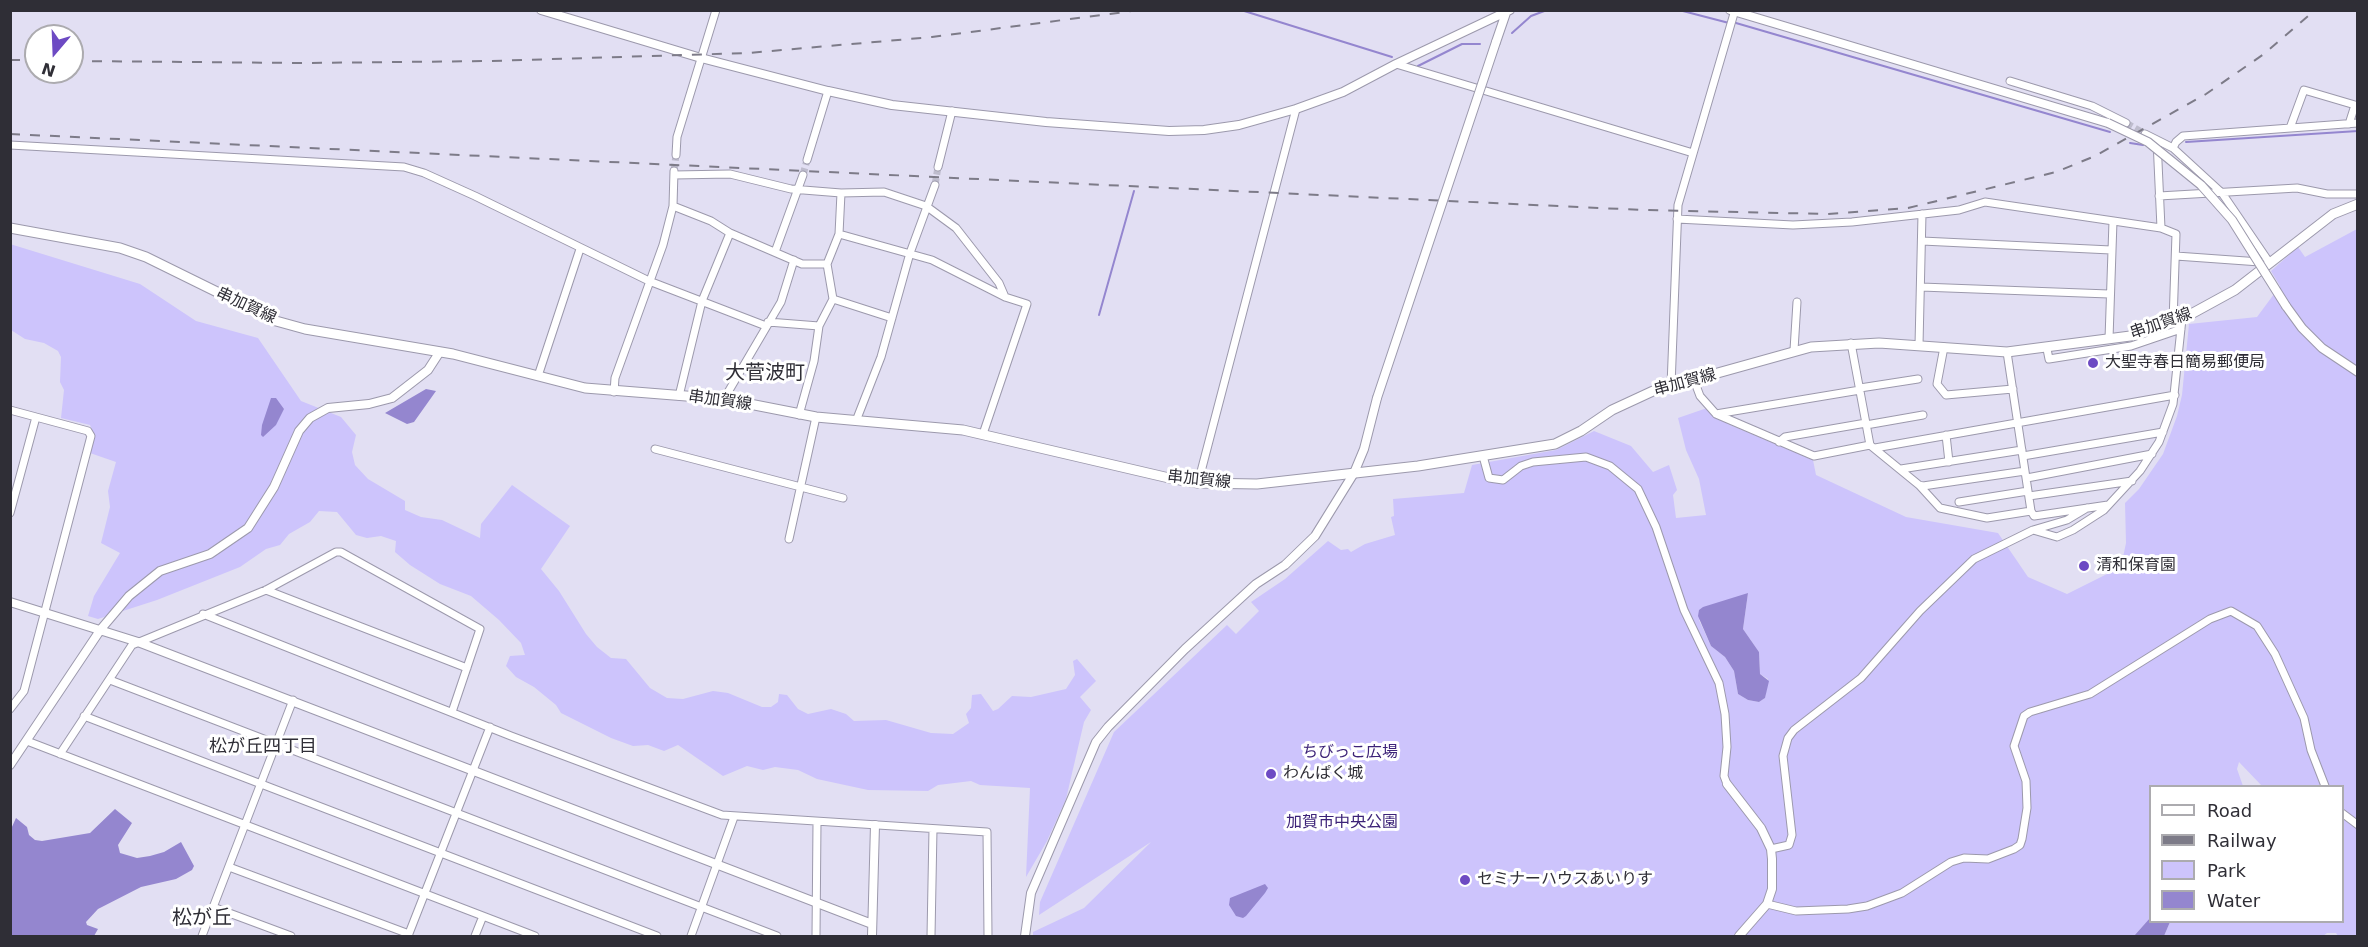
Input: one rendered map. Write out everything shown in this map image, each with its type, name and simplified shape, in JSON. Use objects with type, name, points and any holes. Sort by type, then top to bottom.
[{"type":"main road","name":"串加賀線","points":[[10,228],[120,248],[146,257],[276,321],[485,361],[537,376],[614,392],[724,399],[799,415],[934,426],[983,434],[1198,483],[1257,484],[1483,456],[1555,444],[1635,398],[1794,350],[1851,343],[1919,345],[2007,352],[2047,349],[2138,335],[2179,323],[2235,290],[2332,214],[2358,204]]},
{"type":"street","points":[[541,10],[701,57],[828,91],[892,105],[1046,122],[1168,131],[1204,130],[1239,125],[1296,109],[1343,92],[1508,11]]},
{"type":"street","points":[[676,155],[677,137],[716,10]]},
{"type":"street","points":[[1025,936],[1031,893],[1096,742],[1108,726],[1185,649],[1315,536],[1354,473],[1364,450],[1377,398],[1508,11]]},
{"type":"street","points":[[1671,386],[1679,199],[1733,11],[2108,123],[2148,142],[2201,185],[2232,220],[2302,328],[2322,348],[2358,372]]},
{"type":"street","points":[[1396,64],[1693,153]]},
{"type":"street","points":[[2010,81],[2092,105],[2126,123]]},
{"type":"street","points":[[2290,129],[2304,90],[2355,105],[2349,124]]},
{"type":"street","points":[[807,160],[828,91]]},
{"type":"street","points":[[1198,483],[1296,109]]},
{"type":"street","points":[[938,167],[952,111]]},
{"type":"street","points":[[2173,148],[2183,136],[2358,123]]},
{"type":"street","points":[[2145,134],[2173,148],[2222,193],[2268,263]]},
{"type":"street","points":[[2157,140],[2161,228]]},
{"type":"street","points":[[10,145],[404,167],[424,173],[475,196],[649,281],[767,324],[819,326]]},
{"type":"street","points":[[614,392],[615,378],[663,245],[673,206],[674,173],[730,174],[798,189],[841,193],[884,192],[926,206],[956,228],[999,283],[1005,297]]},
{"type":"street","points":[[775,252],[802,175]]},
{"type":"street","points":[[856,421],[880,357],[910,253],[935,185]]},
{"type":"street","points":[[2159,196],[2297,188],[2328,194],[2358,194]]},
{"type":"street","points":[[799,415],[814,361],[819,326],[833,299],[827,264],[839,234],[841,193]]},
{"type":"street","points":[[1677,219],[1793,225],[1959,210],[1985,202],[2161,228],[2175,234],[2179,323],[2175,395],[2163,432],[2152,454],[2132,481],[2082,526],[2057,537],[2033,530]]},
{"type":"street","points":[[673,206],[711,221],[730,232],[802,264],[827,264]]},
{"type":"street","points":[[1919,345],[1922,214]]},
{"type":"street","points":[[2109,339],[2113,221]]},
{"type":"street","points":[[679,396],[702,301],[730,232]]},
{"type":"street","points":[[839,234],[910,253],[954,269],[1005,297],[1027,304],[983,434]]},
{"type":"street","points":[[1922,241],[2111,250]]},
{"type":"street","points":[[537,376],[580,249]]},
{"type":"street","points":[[2176,256],[2268,263]]},
{"type":"street","points":[[724,399],[784,293],[794,260]]},
{"type":"street","points":[[1921,287],[2109,294]]},
{"type":"street","points":[[833,299],[892,318]]},
{"type":"street","points":[[1794,350],[1797,302]]},
{"type":"street","points":[[2047,349],[2049,359],[2131,346],[2179,323]]},
{"type":"street","points":[[1851,343],[1872,446],[1919,485],[1940,508],[1987,518],[2031,511]]},
{"type":"street","points":[[1944,347],[1937,384],[1946,395],[2013,389]]},
{"type":"street","points":[[2007,352],[2031,511],[2034,516],[2108,505]]},
{"type":"street","points":[[10,765],[101,629],[129,596],[145,581],[160,572],[210,554],[248,528],[274,487],[299,431],[310,418],[328,408],[369,404],[392,398],[418,380],[439,353]]},
{"type":"street","points":[[1716,414],[1918,379]]},
{"type":"street","points":[[1694,380],[1700,396],[1716,414],[1814,456],[2175,395]]},
{"type":"street","points":[[10,410],[88,431],[91,436],[24,691],[10,710]]},
{"type":"street","points":[[1779,442],[1785,437],[1923,415]]},
{"type":"street","points":[[10,513],[36,417]]},
{"type":"street","points":[[789,538],[816,417]]},
{"type":"street","points":[[1901,470],[2163,432]]},
{"type":"street","points":[[1946,435],[1949,462]]},
{"type":"street","points":[[655,449],[843,498]]},
{"type":"street","points":[[1919,485],[2026,474],[2152,454]]},
{"type":"street","points":[[1483,456],[1489,478],[1496,480],[1503,480],[1521,466],[1533,462],[1586,457],[1610,466],[1638,489],[1656,527],[1684,610],[1719,683],[1725,714],[1727,747],[1724,776],[1727,784],[1761,828],[1771,849],[1773,876],[1767,904],[1740,936]]},
{"type":"street","points":[[1959,502],[2132,481]]},
{"type":"street","points":[[1771,849],[1785,847],[1791,841],[1792,817],[1783,756],[1788,738],[1794,730],[1861,678],[1920,611],[1965,567],[2033,530],[2067,520],[2087,508]]},
{"type":"street","points":[[60,754],[132,645],[266,590],[331,553],[342,552],[480,629],[452,712]]},
{"type":"street","points":[[266,590],[467,668]]},
{"type":"street","points":[[10,602],[138,642],[872,924]]},
{"type":"street","points":[[1767,904],[1796,911],[1867,906],[1902,893],[1951,862],[1964,858],[1988,859],[2014,849],[2022,839],[2027,808],[2026,781],[2014,746],[2024,716],[2030,712],[2090,694],[2210,619],[2231,611],[2257,626],[2276,654],[2304,718],[2311,750],[2325,785]]},
{"type":"street","points":[[203,614],[490,727],[734,817],[987,832],[988,936]]},
{"type":"street","points":[[110,680],[777,936]]},
{"type":"street","points":[[202,936],[292,700]]},
{"type":"street","points":[[84,716],[657,936]]},
{"type":"street","points":[[229,867],[408,935],[490,727]]},
{"type":"street","points":[[27,741],[535,936]]},
{"type":"street","points":[[2344,814],[2358,825]]},
{"type":"street","points":[[691,936],[734,817]]},
{"type":"street","points":[[816,936],[818,823]]},
{"type":"street","points":[[872,936],[875,825]]},
{"type":"street","points":[[931,936],[933,829]]},
{"type":"street","points":[[213,907],[291,936]]},
{"type":"street","points":[[475,936],[483,916]]},
{"type":"green space","points":[[2357,229],[2357,936],[2338,936],[2336,933],[2327,933],[2323,936],[2164,936],[2170,923],[2344,923],[2344,785],[2261,785],[2239,762],[2237,769],[2243,785],[2149,785],[2149,919],[2134,936],[1033,936],[1033,932],[1084,908],[1151,842],[1039,915],[1040,902],[1114,732],[1227,625],[1236,634],[1259,611],[1251,602],[1285,579],[1328,541],[1341,550],[1348,549],[1351,552],[1365,544],[1395,535],[1391,517],[1394,516],[1393,499],[1464,493],[1472,465],[1556,450],[1594,431],[1631,446],[1653,472],[1669,465],[1677,490],[1673,495],[1676,518],[1706,515],[1699,479],[1686,450],[1678,418],[1707,408],[1728,424],[1813,460],[1816,475],[1906,517],[1998,533],[2028,577],[2067,594],[2121,567],[2126,543],[2125,503],[2139,489],[2163,454],[2177,416],[2182,395],[2189,324],[2257,317],[2280,286],[2271,271],[2298,247],[2305,257]],"holes":[[[1748,593],[1743,629],[1759,652],[1760,674],[1768,679],[1765,698],[1759,702],[1748,700],[1738,694],[1734,671],[1725,657],[1711,646],[1699,620]]]},
{"type":"green space","points":[[10,244],[140,284],[196,321],[258,338],[301,401],[341,417],[356,435],[352,452],[355,465],[368,479],[405,501],[405,510],[421,517],[442,520],[480,538],[481,524],[512,485],[570,526],[541,569],[559,591],[586,634],[611,658],[626,659],[650,688],[667,698],[683,699],[713,691],[728,693],[762,707],[771,707],[778,702],[779,694],[787,695],[798,709],[808,714],[831,709],[846,714],[854,721],[886,720],[931,733],[953,734],[969,723],[966,714],[971,708],[972,695],[981,694],[993,711],[1012,696],[1031,697],[1066,689],[1075,675],[1073,661],[1077,659],[1096,681],[1080,697],[1091,710],[1084,722],[1066,799],[1047,841],[1026,877],[1030,788],[980,785],[971,781],[938,785],[928,791],[868,790],[817,779],[798,770],[775,767],[763,770],[747,766],[723,776],[678,745],[664,751],[648,745],[633,746],[611,738],[561,713],[556,705],[534,687],[516,677],[506,666],[510,656],[525,655],[521,643],[471,596],[440,584],[410,565],[395,552],[396,541],[381,536],[367,538],[356,535],[337,512],[319,511],[310,522],[289,534],[280,545],[266,549],[240,567],[157,600],[98,619],[88,616],[94,596],[120,553],[101,543],[110,507],[108,491],[116,462],[90,453],[94,435],[90,425],[61,418],[64,390],[60,382],[61,357],[58,351],[44,343],[25,339],[11,330]]},
{"type":"water","points":[[426,389],[436,391],[414,422],[407,424],[385,413]]},
{"type":"water","points":[[271,398],[276,398],[284,409],[276,425],[263,437],[261,435],[262,425]]},
{"type":"water","points":[[1748,593],[1743,629],[1759,652],[1760,674],[1769,681],[1765,698],[1759,702],[1748,700],[1738,694],[1734,671],[1725,657],[1711,646],[1698,616],[1699,610],[1703,607]]},
{"type":"water","points":[[115,809],[132,823],[118,845],[120,853],[137,858],[150,856],[164,852],[181,842],[194,866],[192,870],[176,879],[141,887],[98,909],[86,922],[87,925],[98,929],[94,936],[11,936],[11,829],[16,818],[27,827],[29,835],[35,840],[42,841],[90,833]]},
{"type":"water","points":[[1265,884],[1268,888],[1246,916],[1243,918],[1236,916],[1229,905],[1230,898]]},
{"type":"water","points":[[2149,919],[2149,923],[2170,923],[2164,936],[2134,936]]},
{"type":"waterway","points":[[1241,10],[1392,57]]},
{"type":"waterway","points":[[1512,33],[1531,16],[1547,10]]},
{"type":"waterway","points":[[1679,10],[1729,23]]},
{"type":"waterway","points":[[1736,23],[2110,132]]},
{"type":"waterway","points":[[1418,66],[1462,44],[1480,44]]},
{"type":"waterway","points":[[2186,142],[2358,131]]},
{"type":"waterway","points":[[2130,143],[2143,145]]},
{"type":"waterway","points":[[1099,315],[1134,191]]},
{"type":"tunnel","points":[[2126,123],[2145,134]]},
{"type":"tunnel","points":[[674,171],[676,155]]},
{"type":"tunnel","points":[[803,175],[807,160]]},
{"type":"tunnel","points":[[935,185],[938,167]]},
{"type":"railway","points":[[84,61],[304,63],[491,61],[748,53],[932,37],[1140,10]]},
{"type":"railway","points":[[10,134],[1643,210],[1828,214],[1908,208],[2056,172],[2095,156],[2206,94],[2264,54],[2315,10]]},
{"type":"railway","points":[[10,60],[24,60]]},
{"type":"place","name":"大聖寺春日簡易郵便局","points":[[2093,363]]},
{"type":"place","name":"清和保育園","points":[[2084,566]]},
{"type":"place","name":"わんぱく城","points":[[1271,774]]},
{"type":"place","name":"セミナーハウスあいりす","points":[[1465,880]]},
{"type":"district","name":"大菅波町","points":[[765,374]]},
{"type":"district","name":"松が丘四丁目","points":[[263,747]]},
{"type":"district","name":"松が丘","points":[[202,919]]},
{"type":"park label","name":"ちびっこ広場","points":[[1350,753]]},
{"type":"park label","name":"加賀市中央公園","points":[[1342,823]]}]
